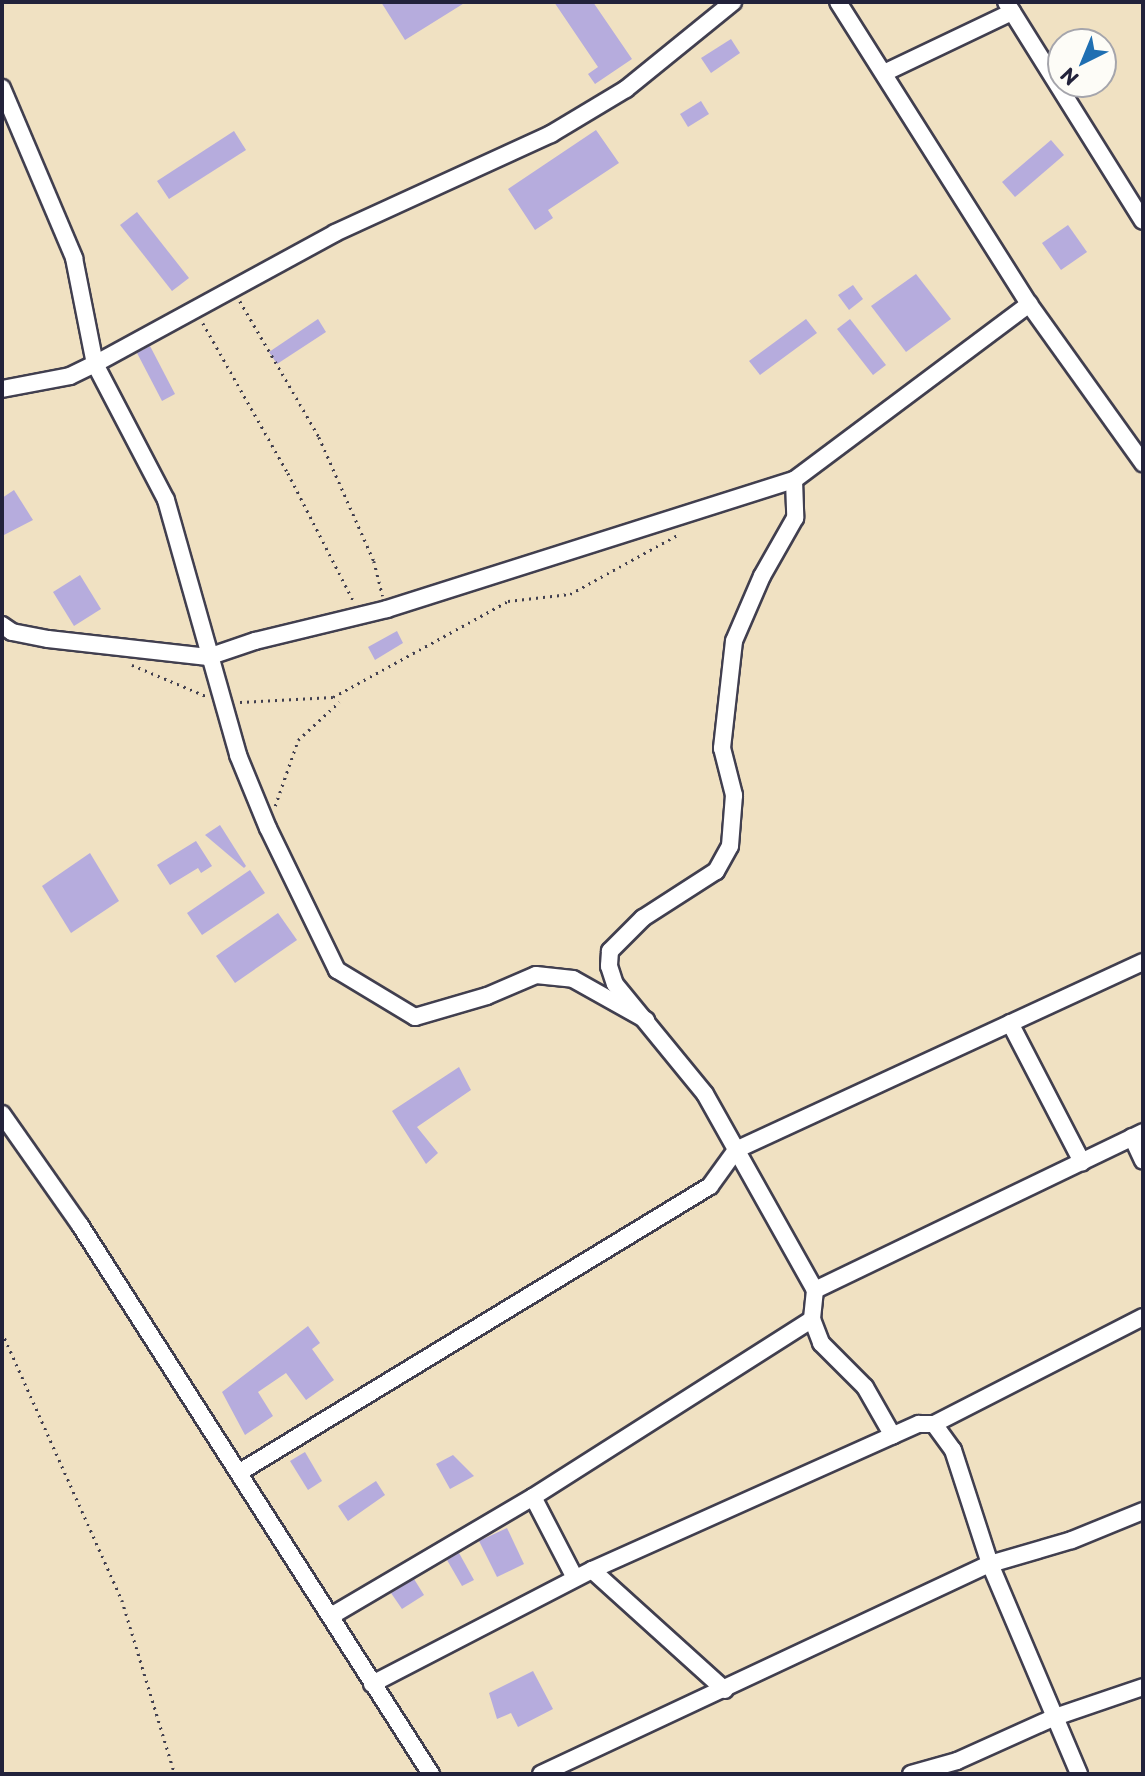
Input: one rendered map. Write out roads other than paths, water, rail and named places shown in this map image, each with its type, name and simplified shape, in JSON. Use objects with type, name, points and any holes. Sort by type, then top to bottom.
[{"type":"street","points":[[2,389],[70,376],[335,233],[551,134],[626,89],[733,2]]},
{"type":"street","points":[[838,2],[1029,304],[1143,463]]},
{"type":"street","points":[[884,73],[1009,7],[1143,221]]},
{"type":"street","points":[[2,88],[74,258],[95,364],[166,500],[208,657],[268,828],[337,970],[415,1017],[487,996],[536,975],[573,979],[646,1020]]},
{"type":"street","points":[[2,625],[12,632],[48,639],[208,657],[387,609],[793,480],[1029,304]]},
{"type":"street","points":[[793,480],[795,518],[762,576],[734,642],[722,748],[734,796],[730,846],[716,871],[643,918],[610,951],[615,984],[705,1094],[816,1290],[812,1319],[821,1343],[865,1387],[893,1436]]},
{"type":"street","points":[[240,1472],[709,1186],[736,1150],[1143,962]]},
{"type":"street","points":[[1010,1023],[1082,1162]]},
{"type":"street","points":[[2,1114],[80,1225],[240,1472],[430,1774]]},
{"type":"street","points":[[816,1290],[1138,1135],[1143,1161]]},
{"type":"street","points":[[372,1684],[575,1578],[919,1424],[934,1424],[1143,1317]]},
{"type":"street","points":[[331,1616],[533,1497],[812,1319]]},
{"type":"street","points":[[934,1424],[953,1450],[990,1564],[1079,1774]]},
{"type":"street","points":[[533,1497],[575,1578]]},
{"type":"street","points":[[541,1774],[725,1690],[805,1648],[990,1564],[1072,1540],[1143,1511]]},
{"type":"street","points":[[592,1570],[725,1690]]},
{"type":"street","points":[[911,1774],[995,1747],[1055,1717],[1143,1687]]}]
